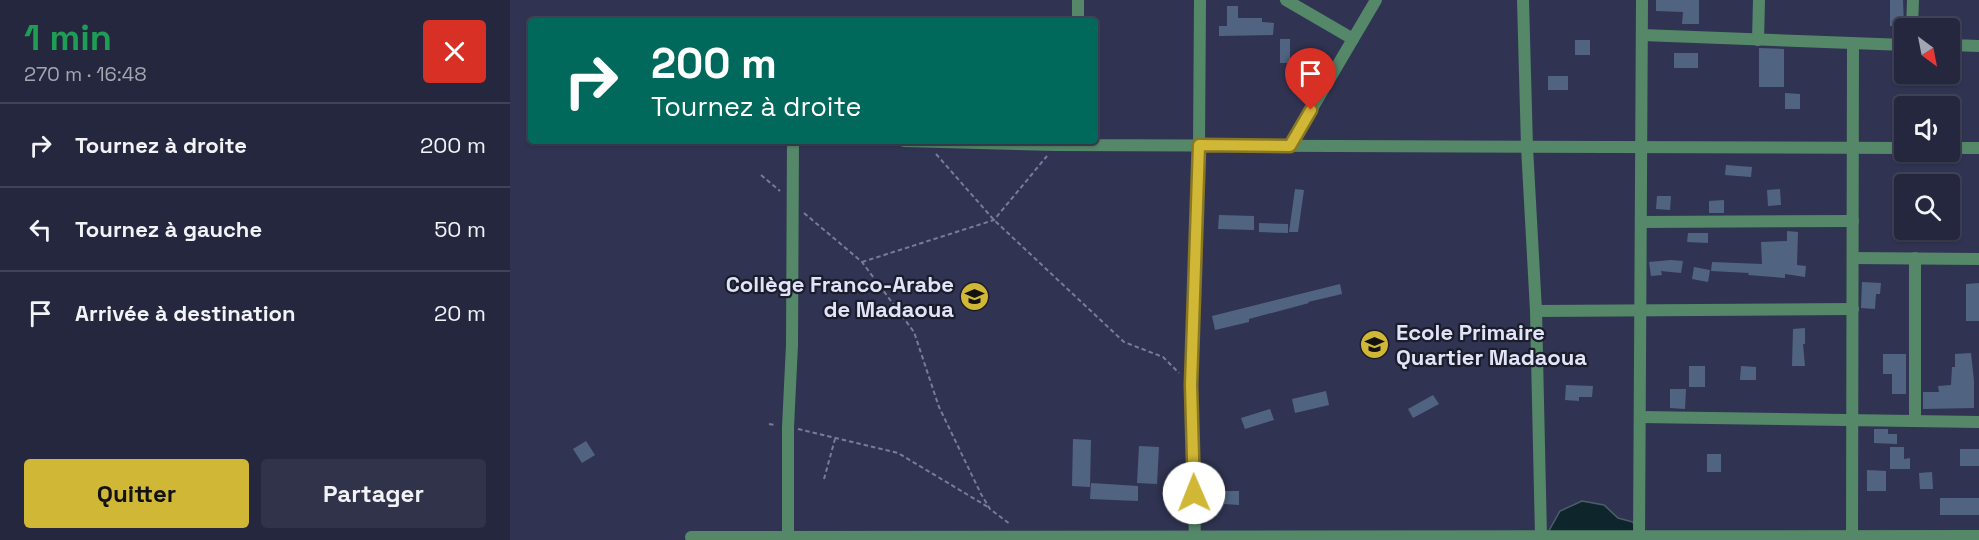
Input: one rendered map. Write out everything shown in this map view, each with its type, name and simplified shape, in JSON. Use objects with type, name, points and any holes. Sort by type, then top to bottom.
[{"type":"street","points":[[1078,0],[1078,18]]},
{"type":"street","points":[[1196,538],[1191,385],[1199,145],[1200,0]]},
{"type":"street","points":[[1286,0],[1353,39]]},
{"type":"street","points":[[1290,146],[1376,0]]},
{"type":"street","points":[[1523,0],[1527,147],[1536,310],[1541,537]]},
{"type":"street","points":[[1639,538],[1642,0]]},
{"type":"street","points":[[1758,40],[1759,0]]},
{"type":"street","points":[[1912,18],[1913,0]]},
{"type":"street","points":[[1642,35],[1894,45]]},
{"type":"street","points":[[1852,538],[1853,44]]},
{"type":"street","points":[[1960,45],[1979,46]]},
{"type":"street","points":[[1098,143],[1894,148]]},
{"type":"street","points":[[788,539],[793,144]]},
{"type":"street","points":[[990,144],[1056,146],[1071,144]]},
{"type":"street","points":[[1960,148],[1979,148]]},
{"type":"street","points":[[1641,222],[1853,221]]},
{"type":"street","points":[[1853,258],[1979,259]]},
{"type":"street","points":[[1915,258],[1915,421]]},
{"type":"street","points":[[1536,310],[1853,309]]},
{"type":"street","points":[[1640,417],[1979,422]]},
{"type":"street","points":[[692,537],[788,539],[1979,536]]},
{"type":"path","points":[[926,144],[994,220],[1124,342],[1163,357],[1191,385]]},
{"type":"path","points":[[862,262],[994,220],[1056,146]]},
{"type":"path","points":[[761,175],[862,262],[914,332],[939,408],[990,509]]},
{"type":"path","points":[[769,424],[898,453],[990,509],[1027,537]]},
{"type":"path","points":[[824,479],[835,439]]},
{"type":"shaded area","points":[[1582,501],[1604,505],[1618,518],[1633,522],[1638,536],[1546,536],[1560,511]]},
{"type":"building","points":[[1656,0],[1699,0],[1699,24],[1682,24],[1683,12],[1656,11]]},
{"type":"building","points":[[1890,0],[1903,0],[1904,18],[1894,18],[1894,26],[1890,26]]},
{"type":"building","points":[[1227,6],[1238,6],[1238,18],[1262,18],[1262,22],[1274,23],[1273,35],[1219,36],[1219,26],[1227,26]]},
{"type":"building","points":[[1280,39],[1290,39],[1290,63],[1280,63]]},
{"type":"building","points":[[1575,40],[1590,40],[1590,55],[1575,55]]},
{"type":"building","points":[[1759,48],[1784,49],[1784,87],[1759,87]]},
{"type":"building","points":[[1674,53],[1698,53],[1698,68],[1674,68]]},
{"type":"building","points":[[1548,76],[1568,76],[1568,90],[1548,90]]},
{"type":"building","points":[[1785,93],[1800,94],[1800,109],[1785,109]]},
{"type":"building","points":[[1726,165],[1752,167],[1751,177],[1725,175]]},
{"type":"building","points":[[1295,189],[1304,190],[1298,232],[1289,232]]},
{"type":"building","points":[[1780,189],[1781,205],[1768,206],[1767,190]]},
{"type":"building","points":[[1657,196],[1671,196],[1670,210],[1656,209]]},
{"type":"building","points":[[1724,200],[1724,213],[1709,213],[1709,201]]},
{"type":"building","points":[[1219,215],[1254,216],[1254,230],[1218,229]]},
{"type":"building","points":[[1259,223],[1288,224],[1288,233],[1259,232]]},
{"type":"building","points":[[1787,231],[1798,232],[1797,265],[1806,266],[1805,277],[1785,274],[1785,278],[1711,271],[1712,262],[1762,264],[1761,242],[1787,241]]},
{"type":"building","points":[[1688,233],[1708,233],[1708,243],[1687,242]]},
{"type":"building","points":[[1683,261],[1681,273],[1661,271],[1662,275],[1651,276],[1649,262]]},
{"type":"building","points":[[1694,267],[1710,270],[1708,282],[1692,279]]},
{"type":"building","points":[[1862,282],[1881,283],[1880,294],[1876,294],[1875,309],[1861,308]]},
{"type":"building","points":[[1979,283],[1979,321],[1966,321],[1966,284]]},
{"type":"building","points":[[1340,284],[1342,294],[1215,330],[1212,316]]},
{"type":"building","points":[[1805,328],[1805,344],[1803,344],[1805,366],[1792,366],[1793,329]]},
{"type":"building","points":[[1971,353],[1974,408],[1923,409],[1923,392],[1939,392],[1938,386],[1951,385],[1955,354]]},
{"type":"building","points":[[1883,354],[1906,354],[1906,394],[1892,394],[1892,374],[1883,374]]},
{"type":"building","points":[[1689,366],[1705,366],[1705,387],[1689,387]]},
{"type":"building","points":[[1741,366],[1756,367],[1756,380],[1740,380]]},
{"type":"building","points":[[1566,385],[1593,386],[1592,397],[1579,397],[1579,401],[1565,400]]},
{"type":"building","points":[[1670,389],[1686,389],[1685,409],[1670,408]]},
{"type":"building","points":[[1326,391],[1329,405],[1295,413],[1292,399]]},
{"type":"building","points":[[1433,395],[1439,404],[1413,418],[1408,409]]},
{"type":"building","points":[[1270,409],[1274,420],[1245,429],[1241,418]]},
{"type":"building","points":[[1874,429],[1888,429],[1888,434],[1897,434],[1897,444],[1874,443]]},
{"type":"building","points":[[1073,439],[1091,440],[1090,487],[1072,486]]},
{"type":"building","points":[[586,441],[595,455],[582,463],[573,449]]},
{"type":"building","points":[[1139,446],[1159,447],[1157,484],[1137,483]]},
{"type":"building","points":[[1890,447],[1904,447],[1904,459],[1910,458],[1910,469],[1890,469]]},
{"type":"building","points":[[1960,449],[1979,449],[1979,466],[1960,466]]},
{"type":"building","points":[[1707,454],[1721,454],[1721,472],[1707,472]]},
{"type":"building","points":[[1867,470],[1886,471],[1886,491],[1867,491]]},
{"type":"building","points":[[1932,472],[1933,489],[1920,489],[1919,473]]},
{"type":"building","points":[[1091,483],[1138,486],[1138,501],[1090,499]]},
{"type":"building","points":[[1239,491],[1239,505],[1224,504],[1224,502],[1211,505],[1208,493]]},
{"type":"building","points":[[1940,498],[1979,498],[1979,515],[1940,515]]},
{"type":"place","name":"Collège Franco-Arabe de Madaoua","points":[[975,297]]},
{"type":"place","name":"Ecole Primaire Quartier Madaoua","points":[[1375,345]]},
{"type":"route","points":[[1194,493],[1191,385],[1199,145],[1290,146],[1311,110]]}]
